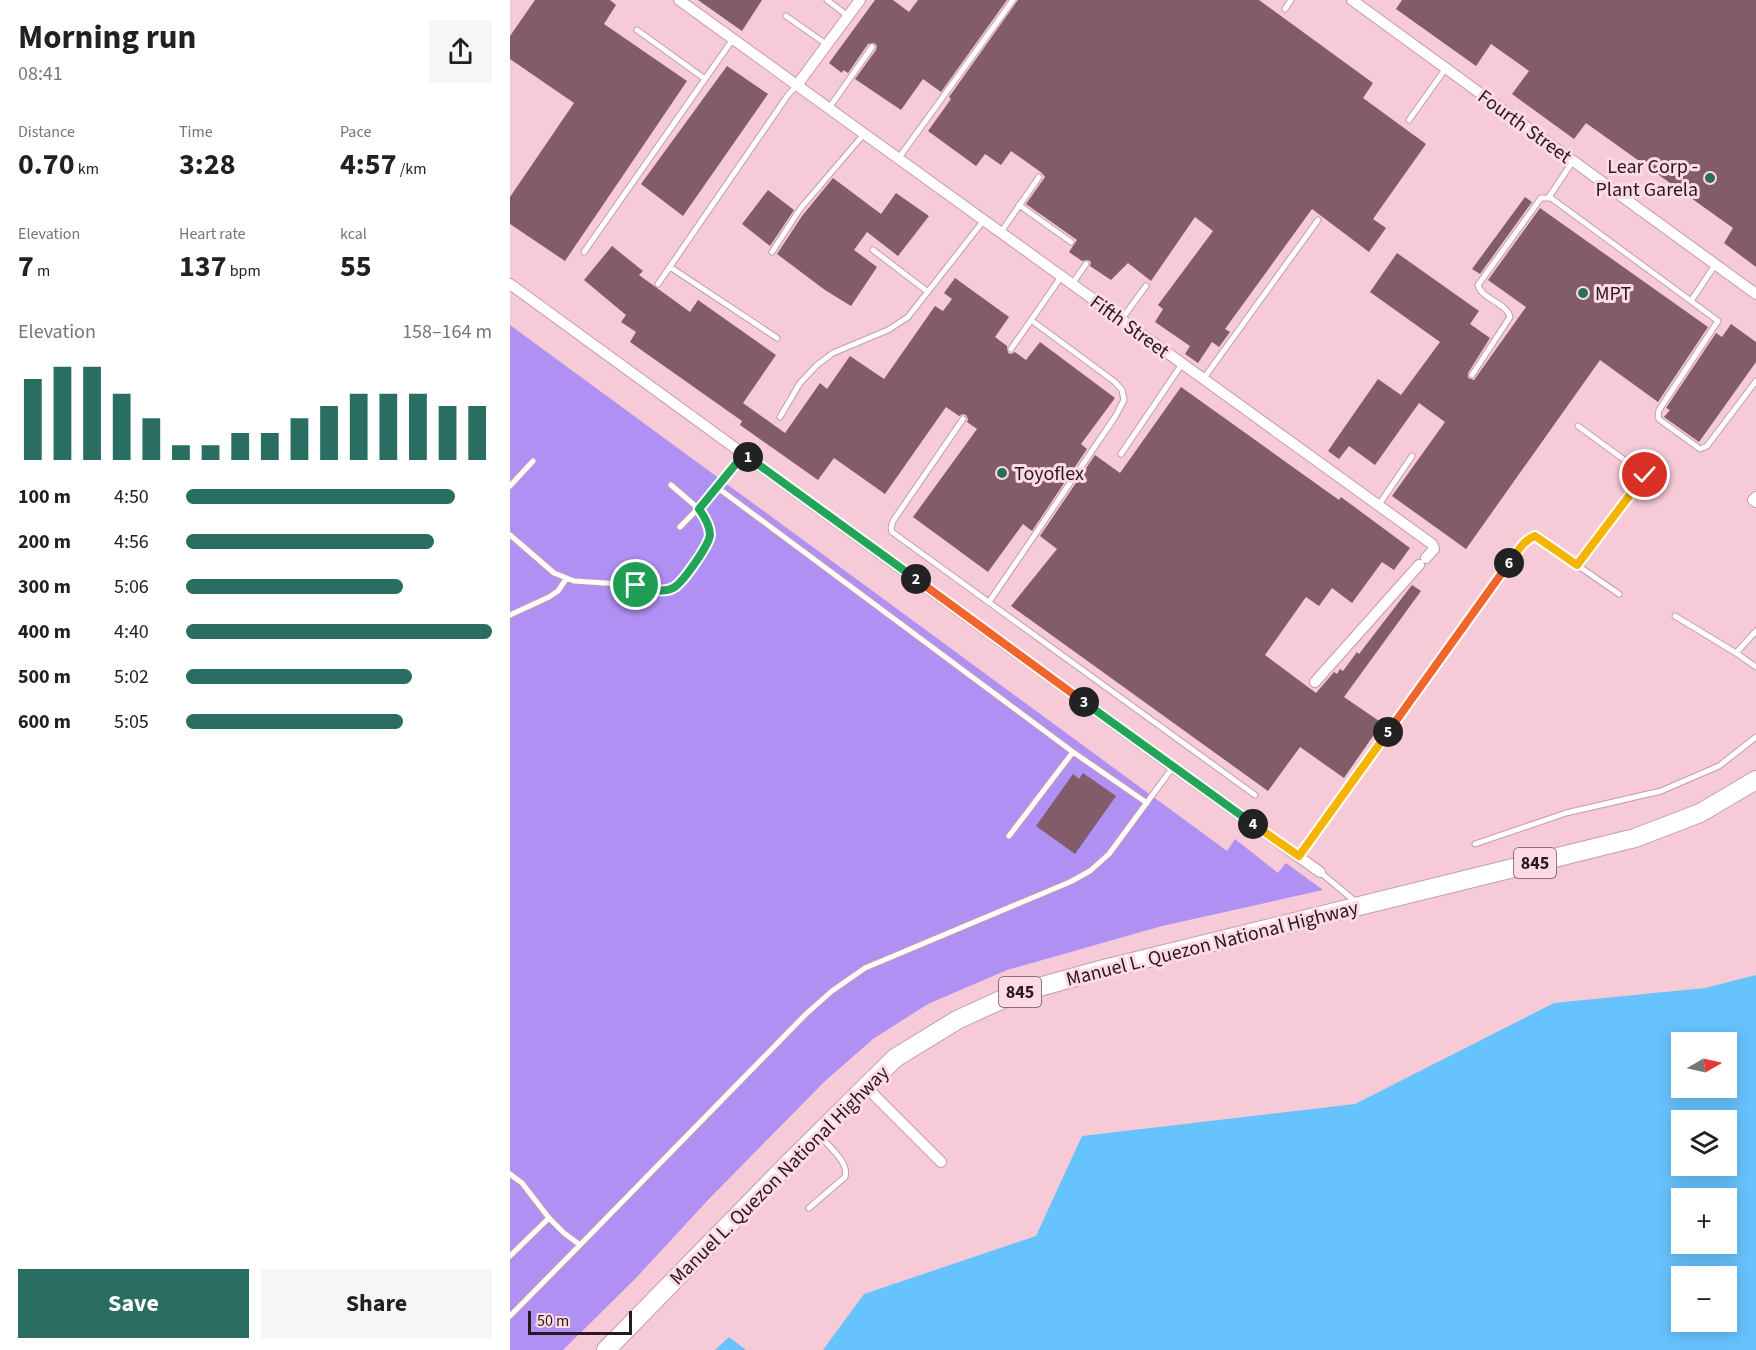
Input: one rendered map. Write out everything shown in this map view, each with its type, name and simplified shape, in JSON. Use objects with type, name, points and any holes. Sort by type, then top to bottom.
[{"type":"main road","name":"Manuel L. Quezon National Highway","points":[[606,1350],[895,1058],[957,1020],[1014,994],[1104,969],[1635,838],[1700,813],[1756,780]]},
{"type":"street","name":"Fifth Street","points":[[679,0],[1433,546],[1434,549],[1315,682]]},
{"type":"street","points":[[797,85],[860,0]]},
{"type":"street","name":"Fourth Street","points":[[1352,0],[1756,294]]},
{"type":"street","points":[[510,284],[1320,872]]},
{"type":"street","points":[[1756,497],[1753,500],[1756,502]]},
{"type":"street","points":[[866,1087],[941,1161]]},
{"type":"lane","points":[[827,0],[848,16]]},
{"type":"lane","points":[[898,159],[1014,0]]},
{"type":"lane","points":[[1285,9],[1291,0]]},
{"type":"lane","points":[[786,16],[827,45]]},
{"type":"lane","points":[[637,30],[705,79]]},
{"type":"lane","points":[[584,252],[733,39]]},
{"type":"lane","points":[[829,108],[872,47]]},
{"type":"lane","points":[[1409,120],[1446,68]]},
{"type":"lane","points":[[658,284],[797,85]]},
{"type":"lane","points":[[772,252],[800,209],[864,134]]},
{"type":"lane","points":[[1549,197],[1573,161]]},
{"type":"lane","points":[[1001,232],[1039,177]]},
{"type":"lane","points":[[1472,375],[1510,317],[1508,312],[1481,292],[1478,285],[1541,198],[1549,197],[1718,321],[1659,410],[1660,420],[1702,449],[1707,446],[1756,381]]},
{"type":"lane","points":[[1019,206],[1071,242]]},
{"type":"lane","points":[[780,417],[800,383],[817,365],[833,353],[888,330],[908,317],[984,220]]},
{"type":"lane","points":[[1203,380],[1318,220]]},
{"type":"lane","points":[[873,250],[928,292]]},
{"type":"lane","points":[[1072,285],[1086,264]]},
{"type":"lane","points":[[1691,301],[1715,265]]},
{"type":"lane","points":[[670,267],[777,338]]},
{"type":"lane","points":[[1011,349],[1062,276]]},
{"type":"lane","points":[[1121,320],[1146,286]]},
{"type":"lane","points":[[988,602],[1124,400],[1122,390],[1115,382],[1032,320]]},
{"type":"lane","points":[[1121,454],[1182,364]]},
{"type":"lane","points":[[963,419],[893,520],[891,528],[895,535],[1255,795]]},
{"type":"lane","points":[[1577,565],[1645,475],[1578,426]]},
{"type":"lane","points":[[681,527],[718,488],[744,454]]},
{"type":"lane","points":[[1378,506],[1412,456]]},
{"type":"lane","points":[[510,486],[534,461]]},
{"type":"lane","points":[[510,535],[554,573],[566,579],[592,584],[636,585],[664,590],[673,588],[680,582],[707,543],[710,534],[699,509],[671,485]]},
{"type":"lane","points":[[718,488],[1073,752],[1147,803]]},
{"type":"lane","points":[[1299,856],[1524,543],[1532,536],[1619,594]]},
{"type":"lane","points":[[510,615],[549,597],[558,591],[566,579]]},
{"type":"lane","points":[[1675,616],[1736,653],[1756,668]]},
{"type":"lane","points":[[1736,653],[1756,631]]},
{"type":"lane","points":[[1475,844],[1566,813],[1661,791],[1719,766],[1756,737]]},
{"type":"lane","points":[[1009,836],[1073,752]]},
{"type":"lane","points":[[510,1316],[767,1053],[832,991],[866,968],[1070,882],[1090,871],[1109,854],[1173,767]]},
{"type":"lane","points":[[1320,872],[1360,906]]},
{"type":"lane","points":[[809,1208],[845,1177],[847,1172],[845,1166],[818,1134]]},
{"type":"lane","points":[[510,1174],[522,1183],[549,1218],[580,1245]]},
{"type":"lane","points":[[510,1257],[549,1218]]},
{"type":"shaded area","points":[[510,325],[1227,851],[1235,839],[1278,873],[1286,863],[1323,890],[1162,926],[1007,970],[928,1004],[873,1039],[824,1082],[708,1200],[635,1279],[563,1350],[510,1350]]},
{"type":"water","points":[[1756,975],[1756,1350],[823,1350],[864,1294],[1036,1236],[1082,1136],[1355,1104],[1554,1003],[1705,988]]},
{"type":"water","points":[[729,1337],[746,1350],[715,1350]]},
{"type":"building","points":[[535,0],[610,0],[616,5],[604,24],[687,81],[565,261],[510,224],[510,197],[574,103],[510,59],[510,36]]},
{"type":"building","points":[[698,0],[762,0],[742,31]]},
{"type":"building","points":[[875,0],[893,0],[909,12],[918,0],[1007,0],[941,92],[923,79],[901,110],[855,79],[876,50],[877,46],[874,43],[868,44],[848,73],[843,70],[842,73],[829,63]]},
{"type":"building","points":[[1018,0],[1259,0],[1373,83],[1363,98],[1426,144],[1373,219],[1386,228],[1369,252],[1312,209],[1225,329],[1230,332],[1219,347],[1212,342],[1198,363],[1185,354],[1190,346],[1155,322],[1163,309],[1158,305],[1213,231],[1195,217],[1151,281],[1128,263],[1111,280],[1090,266],[1091,262],[1088,260],[1082,261],[1069,252],[1077,240],[1026,204],[1045,177],[1042,173],[1011,151],[1001,165],[985,154],[976,166],[928,131],[951,99],[949,97]]},
{"type":"building","points":[[1402,0],[1756,0],[1756,267],[1724,243],[1733,228],[1586,123],[1574,139],[1512,94],[1529,71],[1491,44],[1476,66],[1396,9]]},
{"type":"building","points":[[727,66],[768,94],[683,216],[641,184]]},
{"type":"building","points":[[833,178],[881,214],[896,193],[929,216],[898,256],[867,232],[854,250],[877,267],[851,306],[825,290],[777,254],[802,216]]},
{"type":"building","points":[[768,190],[794,210],[770,246],[742,224]]},
{"type":"building","points":[[1525,197],[1532,202],[1480,274],[1472,269]]},
{"type":"building","points":[[1540,208],[1708,327],[1658,402],[1600,360],[1466,549],[1392,496],[1445,422],[1419,403],[1375,465],[1349,446],[1339,459],[1328,451],[1378,379],[1401,395],[1440,342],[1370,292],[1397,253],[1479,311],[1470,324],[1490,338],[1468,373],[1468,378],[1474,380],[1526,307],[1488,280]]},
{"type":"building","points":[[612,246],[643,271],[639,275],[690,312],[698,300],[776,355],[743,403],[785,433],[820,383],[827,389],[850,356],[884,379],[935,306],[943,311],[952,299],[944,293],[955,278],[1009,317],[995,337],[1007,346],[1008,353],[1015,352],[1026,360],[1040,342],[1115,398],[1081,444],[1087,449],[1032,531],[1023,524],[988,572],[913,517],[977,429],[967,422],[966,415],[959,416],[946,407],[885,494],[834,458],[818,480],[740,425],[742,421],[630,342],[636,332],[621,322],[626,315],[584,280]]},
{"type":"building","points":[[1731,324],[1756,342],[1756,362],[1699,442],[1664,417],[1670,410],[1666,408],[1716,333],[1722,337]]},
{"type":"building","points":[[1181,387],[1339,500],[1341,497],[1410,548],[1394,570],[1382,562],[1352,603],[1332,588],[1319,606],[1306,597],[1265,655],[1316,693],[1334,672],[1337,674],[1340,669],[1343,671],[1357,652],[1359,654],[1412,585],[1421,591],[1344,697],[1382,723],[1344,778],[1300,747],[1268,791],[1011,606],[1057,549],[1040,536],[1095,455],[1120,473]]},
{"type":"building","points":[[1083,773],[1116,796],[1075,854],[1036,826],[1073,774],[1079,779]]},
{"type":"place","name":"Lear Corp - Plant Garela","points":[[1710,178]]},
{"type":"place","name":"MPT","points":[[1583,293]]},
{"type":"place","name":"Toyoflex","points":[[1002,473]]},
{"type":"route","points":[[636,585],[664,590],[673,588],[680,582],[707,543],[710,534],[699,509],[744,454],[1173,767],[1299,856],[1524,543],[1535,536],[1577,565],[1645,475]]}]
